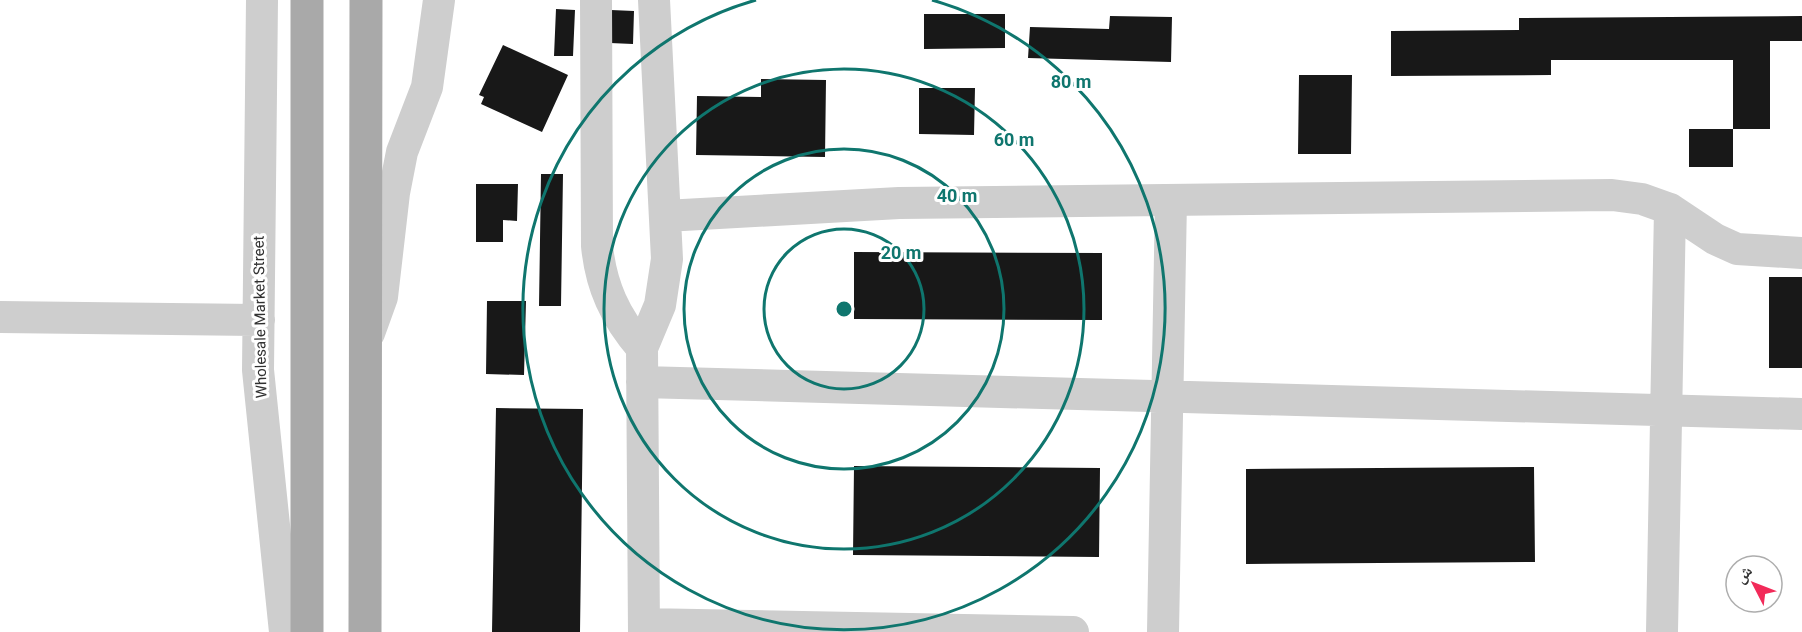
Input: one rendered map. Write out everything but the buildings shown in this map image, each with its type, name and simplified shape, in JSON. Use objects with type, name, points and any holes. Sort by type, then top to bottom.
[{"type":"main road","points":[[307,0],[308,632]]},
{"type":"main road","points":[[365,632],[366,0]]},
{"type":"street","name":"Wholesale Market Street","points":[[262,0],[258,370],[285,632]]},
{"type":"street","points":[[365,345],[382,297],[394,194],[402,152],[427,87],[439,0]]},
{"type":"street","points":[[596,0],[599,268],[614,311],[642,348]]},
{"type":"street","points":[[654,0],[667,259],[660,305],[642,348],[644,628],[1073,632]]},
{"type":"street","points":[[665,216],[899,203],[1612,195],[1642,199],[1670,208],[1715,239],[1737,249],[1802,253]]},
{"type":"street","points":[[1163,632],[1171,200]]},
{"type":"street","points":[[1662,632],[1670,208]]},
{"type":"street","points":[[0,318],[259,320]]},
{"type":"street","points":[[642,382],[1802,414]]}]
